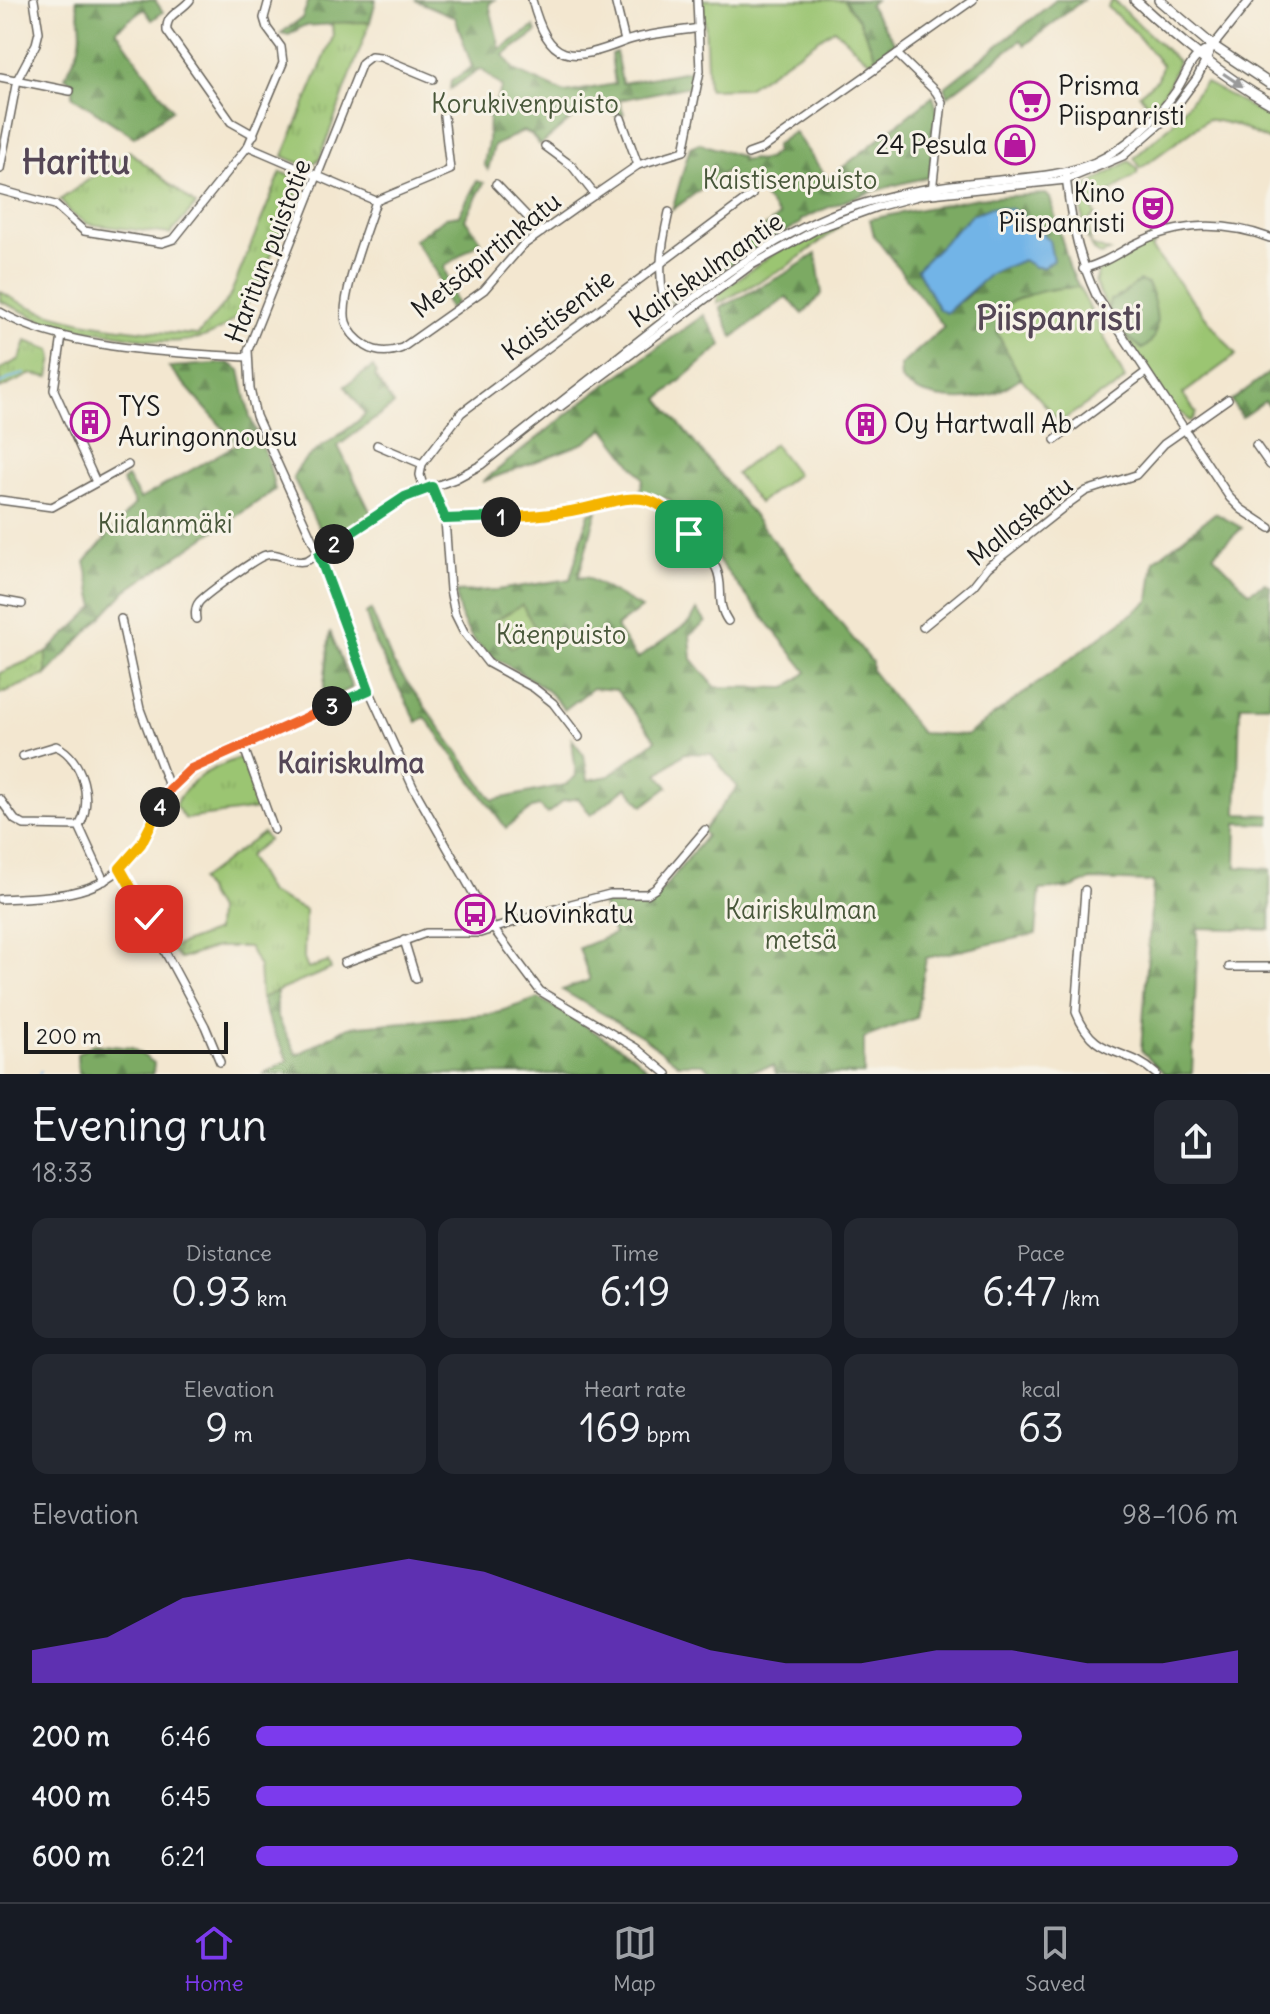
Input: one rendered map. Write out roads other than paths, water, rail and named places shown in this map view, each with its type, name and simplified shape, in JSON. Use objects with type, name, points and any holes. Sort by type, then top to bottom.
[{"type":"main road","points":[[1135,0],[1197,55],[1270,103]]},
{"type":"main road","points":[[1159,0],[1213,46],[1270,84]]},
{"type":"street","points":[[0,169],[17,80],[39,32],[34,0]]},
{"type":"street","points":[[190,0],[166,22],[167,31],[231,122],[251,141],[317,176],[376,201],[450,170],[444,116]]},
{"type":"street","points":[[0,190],[55,205],[84,231],[162,243],[178,236],[251,141],[283,63],[281,47],[267,28],[264,18],[269,0]]},
{"type":"street","points":[[532,0],[543,34],[550,44],[561,51],[590,54],[625,41],[699,28],[697,0]]},
{"type":"street","points":[[615,0],[625,41]]},
{"type":"street","points":[[748,154],[762,149],[973,0]]},
{"type":"street","points":[[1213,46],[1250,0]]},
{"type":"street","name":"Metsäpirtinkatu","points":[[376,201],[346,298],[344,314],[346,324],[355,337],[380,351],[402,348],[479,294],[518,250],[638,165],[684,151],[699,82],[699,28]]},
{"type":"street","name":"Kairiskulmantie","points":[[1066,177],[1107,156],[1135,135],[1161,110],[1197,55],[1213,46]]},
{"type":"street","name":"Kairiskulmantie","points":[[319,555],[405,497],[455,479],[481,465],[592,385],[672,319],[750,266],[819,228],[932,190],[1066,177],[1108,164],[1141,142],[1169,116],[1207,62],[1213,46]]},
{"type":"street","points":[[897,54],[936,92],[942,102],[932,190]]},
{"type":"street","name":"Haritun puistotie","points":[[433,79],[380,57],[371,56],[360,66],[263,308],[247,357],[256,416],[319,555],[369,690],[413,787],[493,928],[540,991],[636,1048],[667,1074]]},
{"type":"street","points":[[0,77],[70,91]]},
{"type":"street","points":[[621,118],[638,165]]},
{"type":"street","points":[[545,146],[572,166],[595,195]]},
{"type":"street","points":[[1066,177],[1073,230],[1083,269],[1096,295],[1230,498],[1270,528]]},
{"type":"street","points":[[496,184],[542,232]]},
{"type":"street","name":"Kaistisentie","points":[[422,464],[461,413],[752,195]]},
{"type":"street","points":[[669,212],[660,264],[664,298],[672,319]]},
{"type":"street","points":[[1083,269],[1106,263],[1134,245],[1182,228],[1226,226],[1270,238]]},
{"type":"street","points":[[0,312],[36,329],[62,336],[189,355],[247,357]]},
{"type":"street","points":[[62,336],[54,390],[96,482]]},
{"type":"street","points":[[1055,440],[1146,372]]},
{"type":"street","name":"Mallaskatu","points":[[923,627],[973,586],[988,567],[1069,503],[1086,491],[1136,475],[1164,444],[1228,399]]},
{"type":"street","points":[[377,445],[422,464],[420,475],[445,519],[450,590],[455,614],[464,632],[488,663],[534,688],[553,703],[579,737]]},
{"type":"street","points":[[1256,445],[1270,465]]},
{"type":"street","points":[[0,500],[52,507],[128,465]]},
{"type":"street","points":[[445,519],[526,517],[631,498],[663,505],[678,519],[716,568],[720,605],[728,621]]},
{"type":"street","points":[[196,619],[195,611],[203,599],[263,556],[277,555],[297,562],[319,555]]},
{"type":"street","points":[[0,600],[22,604]]},
{"type":"street","points":[[121,619],[140,709],[170,789]]},
{"type":"street","points":[[0,899],[75,893],[104,881],[141,844],[170,789],[191,769],[369,690]]},
{"type":"street","points":[[243,745],[274,830]]},
{"type":"street","points":[[23,756],[56,746],[69,757],[82,775],[84,788],[85,814],[79,826]]},
{"type":"street","points":[[0,799],[15,820],[24,825],[79,826]]},
{"type":"street","points":[[79,826],[104,881]]},
{"type":"street","points":[[344,963],[436,931],[468,934],[610,894],[647,894],[655,889],[705,830]]},
{"type":"street","points":[[120,868],[205,1026],[220,1062]]},
{"type":"street","points":[[1085,890],[1076,1012],[1082,1029],[1090,1039],[1108,1050],[1145,1064],[1156,1074]]},
{"type":"street","points":[[404,940],[416,979]]},
{"type":"street","points":[[1229,967],[1270,967]]},
{"type":"water","points":[[991,207],[1012,209],[1040,230],[1049,240],[1053,260],[1044,267],[1035,267],[1023,260],[991,273],[946,313],[938,308],[917,269],[971,215]]},
{"type":"waterway","points":[[0,384],[24,374]]},
{"type":"place","name":"Prisma Piispanristi","points":[[1030,101]]},
{"type":"place","name":"24 Pesula","points":[[1015,145]]},
{"type":"place","name":"Kino Piispanristi","points":[[1153,208]]},
{"type":"place","name":"TYS Auringonnousu","points":[[90,422]]},
{"type":"place","name":"Oy Hartwall Ab","points":[[866,424]]},
{"type":"place","name":"Kuovinkatu","points":[[475,914]]},
{"type":"district","name":"Harittu","points":[[76,162]]},
{"type":"district","name":"Piispanristi","points":[[1059,318]]},
{"type":"district","name":"Kairiskulma","points":[[351,763]]},
{"type":"park label","name":"Korukivenpuisto","points":[[525,104]]},
{"type":"park label","name":"Kaistisenpuisto","points":[[790,180]]},
{"type":"park label","name":"Kiialanmäki","points":[[165,524]]},
{"type":"park label","name":"Käenpuisto","points":[[561,635]]},
{"type":"park label","name":"Kairiskulman metsä","points":[[801,925]]}]
